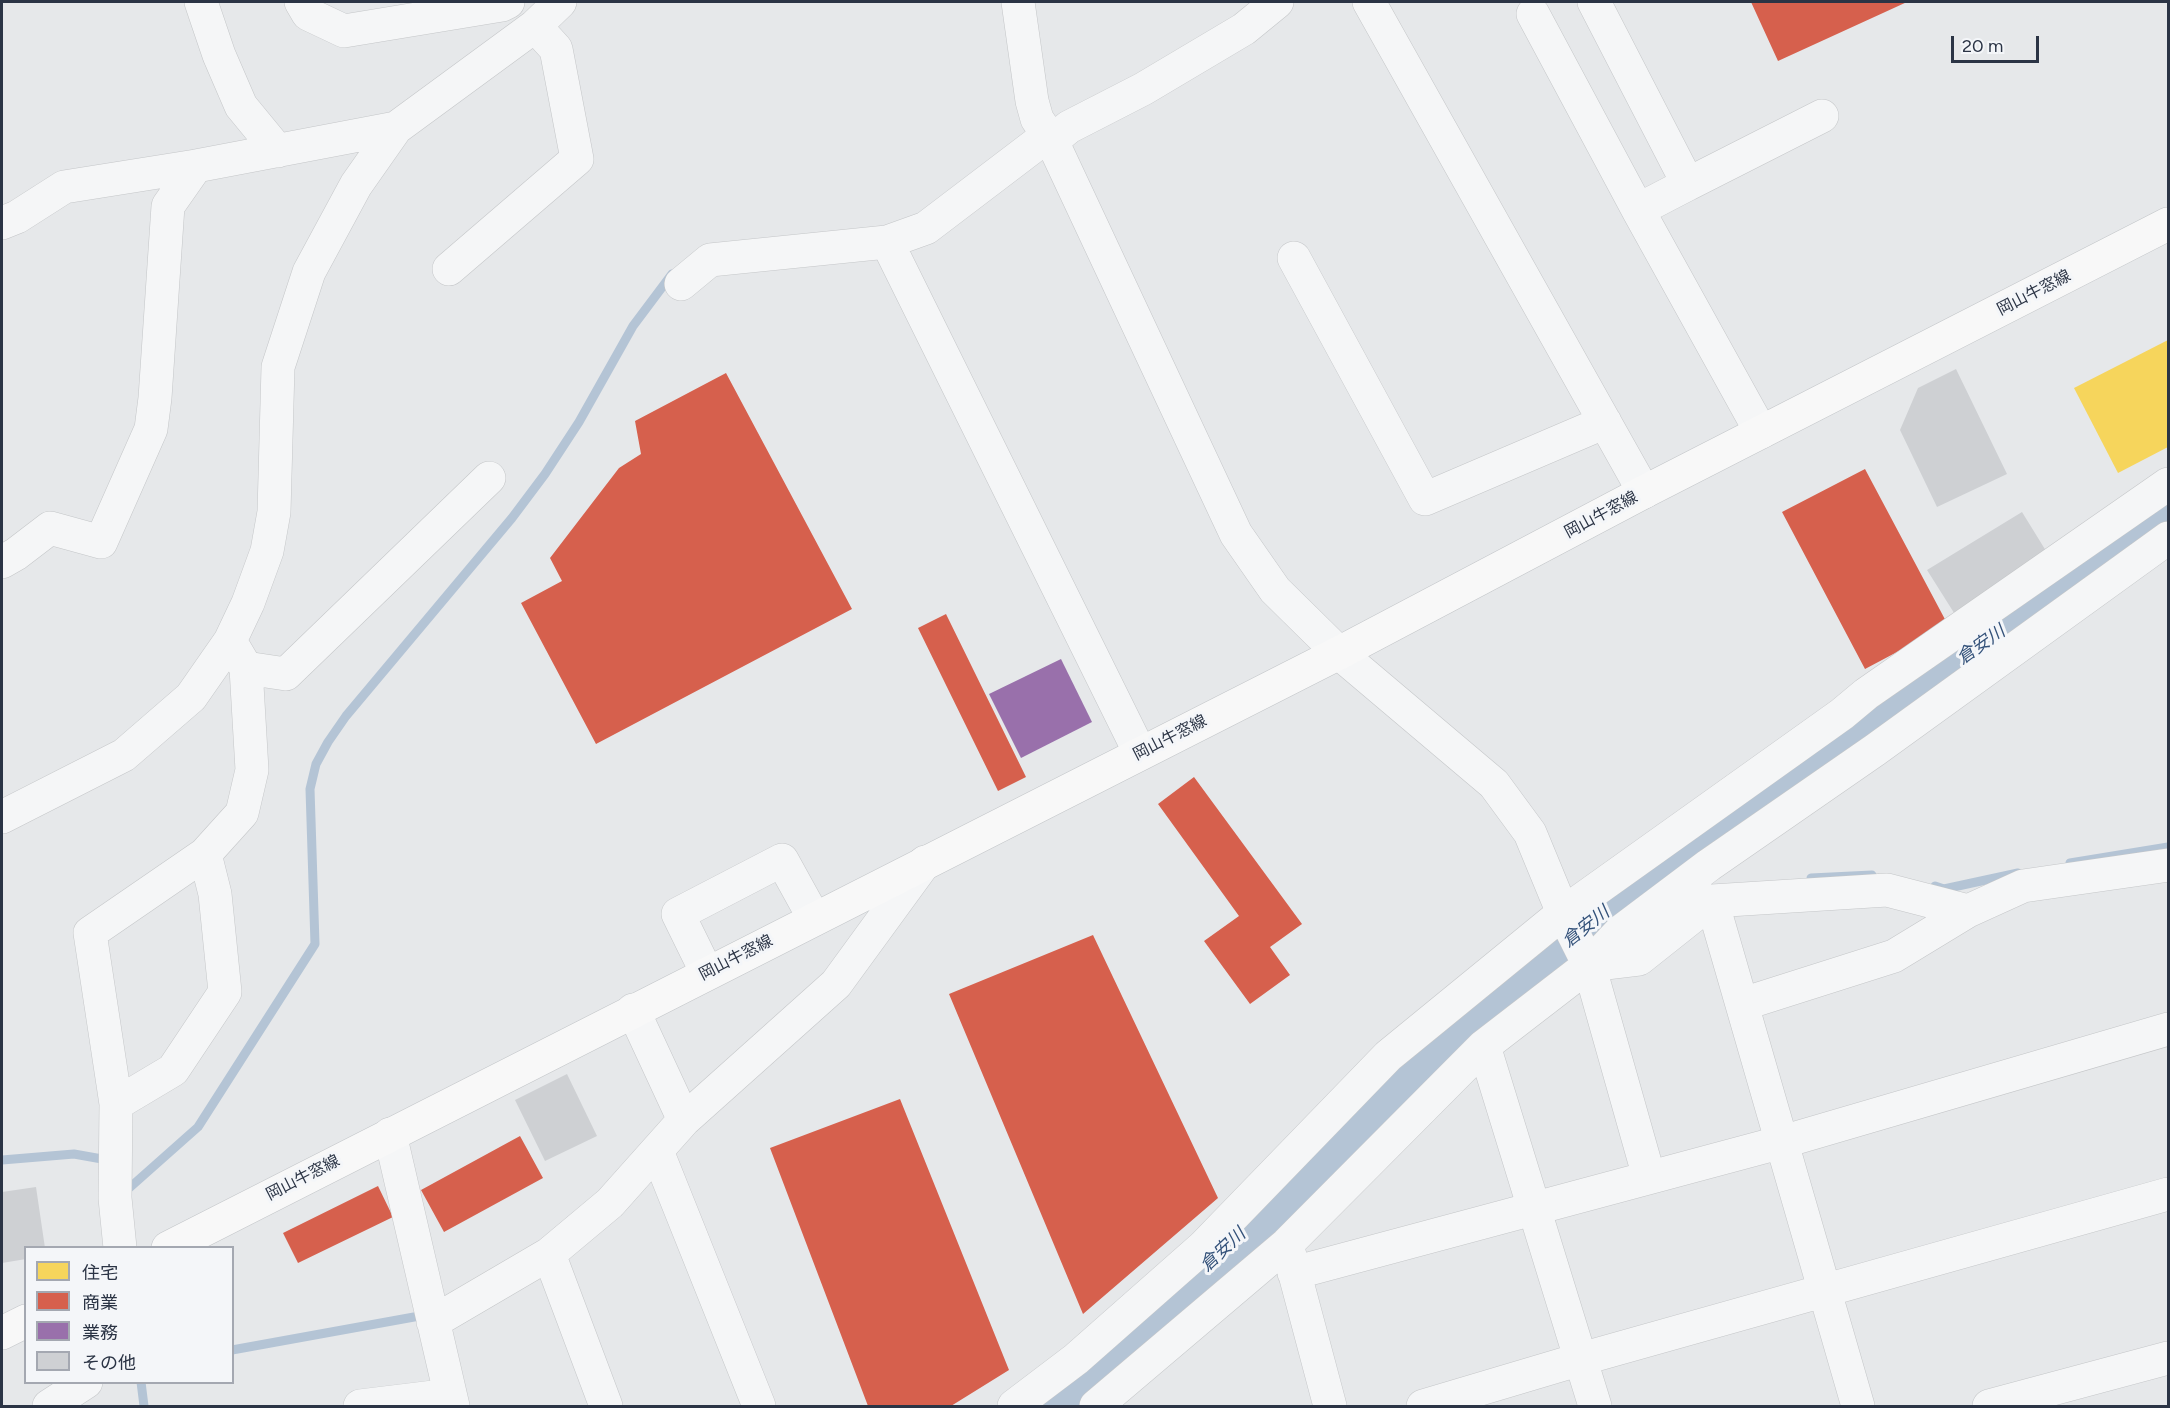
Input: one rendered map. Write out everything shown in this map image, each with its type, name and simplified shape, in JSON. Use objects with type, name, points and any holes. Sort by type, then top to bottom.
[{"type":"main road","name":"岡山牛窓線","points":[[172,1246],[1339,652],[1644,492],[2169,224]]},
{"type":"main road","points":[[2,1333],[24,1322]]},
{"type":"street","points":[[201,2],[219,55],[242,106],[278,151]]},
{"type":"street","points":[[301,2],[308,14],[344,31],[502,5],[508,2]]},
{"type":"street","points":[[120,1246],[115,1198],[116,1104],[90,933],[205,854],[242,813],[252,770],[238,654],[248,603],[267,551],[274,512],[278,367],[309,272],[356,185],[396,128],[536,26],[560,2]]},
{"type":"street","points":[[1018,2],[1032,100],[1236,534],[1275,590],[1339,652],[1494,784],[1530,833],[1575,937],[1649,1177]]},
{"type":"street","points":[[681,284],[710,260],[887,242],[926,228],[1046,134],[1069,127],[1143,89],[1244,29],[1277,2]]},
{"type":"street","points":[[1369,2],[1644,492]]},
{"type":"street","points":[[1594,2],[1689,184]]},
{"type":"street","points":[[1533,14],[1761,432]]},
{"type":"street","points":[[449,269],[577,159],[556,49],[536,26]]},
{"type":"street","points":[[1638,210],[1822,116]]},
{"type":"street","points":[[2,223],[17,217],[64,187],[196,166],[396,128]]},
{"type":"street","points":[[2,562],[50,528],[101,542],[151,429],[168,206],[196,166]]},
{"type":"street","points":[[887,242],[1140,753]]},
{"type":"street","points":[[1294,258],[1425,499],[1605,422]]},
{"type":"street","points":[[238,654],[286,674],[489,478]]},
{"type":"street","points":[[1038,1399],[1076,1359],[1203,1247],[1388,1056],[1575,937],[1866,694],[2169,484]]},
{"type":"street","points":[[1096,1407],[1291,1259],[1484,1046],[1575,937],[1620,932],[1709,865],[1875,750],[2169,538]]},
{"type":"street","points":[[2,817],[124,755],[238,654]]},
{"type":"street","points":[[116,1104],[173,1070],[225,992],[215,894],[205,854]]},
{"type":"street","points":[[707,973],[678,914],[782,860],[814,918]]},
{"type":"street","points":[[432,1316],[549,1254],[610,1203],[657,1151],[681,1113],[836,984],[926,862]]},
{"type":"street","points":[[1743,1004],[1894,956],[1968,911],[2023,886],[2169,865]]},
{"type":"street","points":[[1575,937],[1639,959],[1712,901],[1887,890],[1968,911]]},
{"type":"street","points":[[1712,901],[1858,1407]]},
{"type":"street","points":[[633,1010],[681,1113]]},
{"type":"street","points":[[1291,1259],[1534,1207],[1649,1177],[1782,1142],[2169,1029]]},
{"type":"street","points":[[1484,1046],[1595,1407]]},
{"type":"street","points":[[360,1407],[451,1401],[390,1134]]},
{"type":"street","points":[[657,1151],[759,1407]]},
{"type":"street","points":[[1423,1407],[1581,1359],[2169,1194]]},
{"type":"street","points":[[549,1254],[606,1407]]},
{"type":"street","points":[[1291,1259],[1330,1407]]},
{"type":"street","points":[[1989,1407],[2169,1358]]},
{"type":"street","points":[[49,1407],[84,1384]]},
{"type":"building: 住宅","points":[[2168,340],[2168,447],[2118,473],[2074,388]]},
{"type":"building: 商業","points":[[1751,2],[1907,2],[1778,61]]},
{"type":"building: 商業","points":[[726,373],[852,609],[596,744],[521,603],[562,581],[550,558],[619,468],[641,454],[635,421]]},
{"type":"building: 商業","points":[[1865,469],[1948,625],[1865,669],[1782,512]]},
{"type":"building: 商業","points":[[946,614],[1026,777],[998,791],[918,628]]},
{"type":"building: 商業","points":[[1194,777],[1302,924],[1270,947],[1290,975],[1250,1004],[1204,941],[1239,916],[1158,804]]},
{"type":"building: 商業","points":[[1093,935],[1218,1198],[1083,1314],[949,994]]},
{"type":"building: 商業","points":[[900,1099],[1009,1370],[951,1406],[868,1406],[770,1148]]},
{"type":"building: 商業","points":[[520,1136],[543,1178],[444,1232],[421,1190]]},
{"type":"building: 商業","points":[[378,1186],[393,1217],[298,1263],[283,1233]]},
{"type":"building: 業務","points":[[1061,659],[1092,722],[1021,758],[989,694]]},
{"type":"building: その他","points":[[1956,369],[2007,474],[1937,507],[1900,430],[1918,388]]},
{"type":"building: その他","points":[[2022,512],[2051,559],[1956,616],[1927,570]]},
{"type":"building: その他","points":[[567,1074],[597,1136],[545,1161],[515,1100]]},
{"type":"building: その他","points":[[36,1187],[45,1246],[24,1246],[24,1259],[2,1263],[2,1192]]},
{"type":"waterway","points":[[127,1194],[127,1190],[198,1127],[315,944],[310,789],[316,764],[328,742],[346,716],[512,518],[545,474],[579,422],[633,326],[672,274]]},
{"type":"waterway","name":"倉安川","points":[[1055,1406],[1074,1393],[1417,1068],[1591,922],[1672,868],[2168,512]]},
{"type":"waterway","points":[[2070,863],[2168,847]]},
{"type":"waterway","points":[[1935,886],[1944,889],[2018,873]]},
{"type":"waterway","points":[[1811,878],[1872,875]]},
{"type":"waterway","points":[[1613,907],[1623,919]]},
{"type":"waterway","points":[[2,1160],[74,1154],[102,1159]]},
{"type":"waterway","points":[[234,1350],[425,1315]]},
{"type":"waterway","points":[[141,1384],[144,1406]]}]
